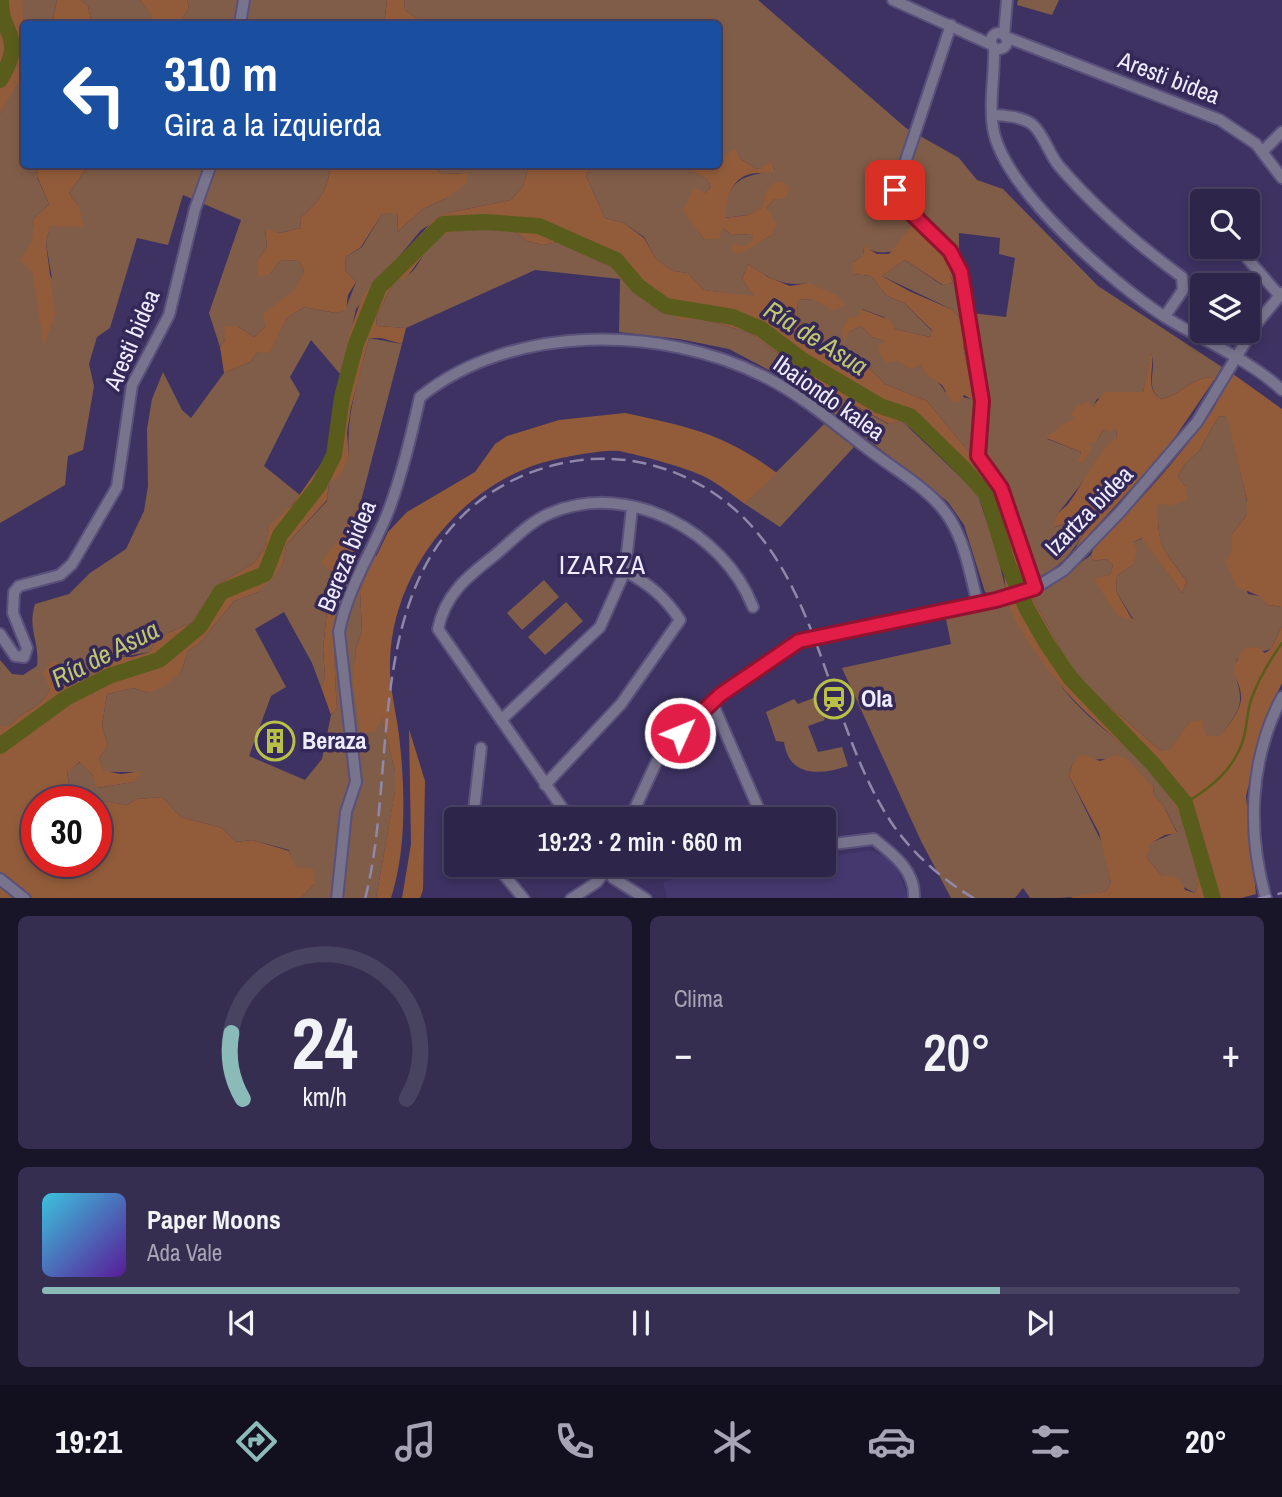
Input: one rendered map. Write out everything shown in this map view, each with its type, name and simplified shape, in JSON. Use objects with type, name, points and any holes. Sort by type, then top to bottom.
[{"type":"street","points":[[240,21],[244,0]]},
{"type":"street","name":"Aresti bidea","points":[[894,0],[973,35],[1022,46],[1205,112],[1246,135],[1263,151],[1282,178]]},
{"type":"street","points":[[1007,0],[995,69],[992,116],[1003,156],[1017,180],[1096,262],[1165,316],[1237,358],[1282,390]]},
{"type":"street","points":[[951,25],[895,190],[910,212],[950,251],[961,272],[982,401],[978,456],[1001,488],[1033,589]]},
{"type":"street","points":[[992,116],[1020,119],[1034,125],[1057,164],[1090,200],[1149,253],[1182,277],[1185,286],[1165,316]]},
{"type":"street","points":[[1263,151],[1282,132]]},
{"type":"street","name":"Aresti bidea","points":[[0,634],[15,656],[24,657],[27,648],[13,613],[14,592],[19,586],[60,575],[72,564],[117,487],[132,385],[169,315],[195,209],[210,168]]},
{"type":"street","points":[[1248,259],[1280,298]]},
{"type":"street","name":"Izartza bidea","points":[[635,807],[657,756],[712,702],[799,641],[1006,598],[1033,589],[1064,570],[1120,512],[1197,422],[1262,314],[1280,298]]},
{"type":"street","name":"Ibaiondo kalea","points":[[420,397],[477,366],[542,345],[580,340],[629,339],[683,347],[714,355],[762,375],[800,397],[939,505],[961,541],[978,604]]},
{"type":"street","name":"Bereza bidea","points":[[337,898],[346,813],[356,782],[340,632],[344,608],[397,487],[420,397]]},
{"type":"street","points":[[561,807],[438,629],[448,599],[463,581],[550,513],[585,503],[618,503],[663,516],[694,533],[726,560],[748,593],[753,607]]},
{"type":"street","points":[[500,720],[600,627],[625,571],[632,508]]},
{"type":"street","points":[[545,785],[621,704],[680,620],[667,600],[646,582],[625,571]]},
{"type":"street","points":[[1266,898],[1256,855],[1254,791],[1266,737],[1282,697]]},
{"type":"street","points":[[712,702],[758,807]]},
{"type":"street","points":[[474,807],[481,748]]},
{"type":"street","points":[[836,843],[874,838],[894,855],[910,874],[914,898]]},
{"type":"street","points":[[506,877],[524,898]]},
{"type":"street","points":[[571,898],[600,877]]},
{"type":"street","points":[[613,877],[646,898]]},
{"type":"street","points":[[0,879],[25,898]]},
{"type":"shaded area","points":[[0,0],[22,0],[21,74],[0,114]]},
{"type":"shaded area","points":[[22,0],[57,0],[53,21],[24,21]]},
{"type":"shaded area","points":[[57,0],[81,0],[88,6],[91,21],[53,21]]},
{"type":"shaded area","points":[[81,0],[140,0],[156,21],[91,21],[88,6]]},
{"type":"shaded area","points":[[140,0],[187,0],[189,7],[182,21],[155,21]]},
{"type":"shaded area","points":[[187,0],[387,0],[384,21],[182,21],[189,7]]},
{"type":"shaded area","points":[[387,0],[404,0],[405,10],[419,21],[384,21]]},
{"type":"shaded area","points":[[404,0],[758,0],[906,128],[959,158],[977,180],[1003,189],[1098,286],[1222,367],[1216,377],[1199,380],[1161,399],[1153,389],[1151,353],[1143,392],[1097,399],[1092,408],[1047,439],[1081,452],[1078,462],[1086,444],[1099,437],[1104,429],[1116,429],[1117,438],[1056,516],[1055,527],[1078,520],[1085,530],[1080,540],[1054,568],[1026,582],[964,446],[927,401],[885,384],[854,353],[841,359],[824,351],[797,317],[798,300],[812,299],[808,283],[791,284],[776,280],[748,264],[742,279],[755,297],[704,290],[688,273],[673,271],[656,259],[644,237],[624,223],[605,218],[586,176],[590,168],[687,168],[707,179],[711,187],[705,193],[699,232],[704,239],[723,228],[732,235],[752,234],[754,240],[739,253],[772,235],[767,208],[774,199],[784,198],[764,199],[763,208],[748,215],[724,218],[733,186],[745,178],[775,170],[772,163],[757,169],[739,158],[721,163],[721,21],[419,20],[405,10]],"holes":[[[934,223],[947,241],[959,247],[959,233],[1000,238],[999,254],[1015,258],[1006,317],[971,313],[960,262],[950,275],[953,283],[942,285],[905,260],[882,276],[953,310],[967,328],[963,346],[974,400],[945,392],[920,365],[899,361],[885,341],[872,337],[861,326],[849,332],[862,309],[884,317],[894,329],[930,337],[932,331],[904,303],[887,296],[871,276],[853,274],[853,262],[863,256],[864,247],[884,253],[892,251],[908,243]]]},
{"type":"shaded area","points":[[1018,0],[1059,0],[1052,15],[1017,5]]},
{"type":"shaded area","points":[[21,70],[21,168],[38,168],[37,177],[49,204],[34,218],[33,243],[52,279],[46,243],[50,225],[69,224],[79,206],[69,193],[87,168],[330,170],[320,197],[300,218],[301,228],[280,233],[265,229],[267,247],[258,260],[270,274],[281,260],[299,261],[304,271],[297,289],[265,313],[265,327],[254,337],[237,326],[225,326],[225,340],[220,347],[209,313],[241,220],[183,195],[168,245],[137,238],[110,328],[97,337],[89,364],[94,386],[83,450],[68,456],[65,485],[0,523],[0,114]]},
{"type":"shaded area","points":[[736,149],[739,158],[757,169],[772,162],[775,171],[741,178],[728,199],[725,218],[748,215],[762,208],[766,191],[775,182],[783,182],[789,188],[784,199],[774,199],[767,208],[776,225],[772,235],[739,254],[730,250],[733,244],[746,246],[753,240],[752,234],[732,235],[723,228],[719,239],[704,239],[683,211],[694,188],[705,193],[711,187],[707,179],[686,168],[721,168],[726,154]]},
{"type":"shaded area","points":[[38,168],[87,168],[69,193],[79,206],[84,227],[50,226],[46,243],[55,314],[44,345],[32,271],[19,260],[32,243],[34,218],[49,204],[37,176]]},
{"type":"shaded area","points":[[328,168],[434,168],[443,174],[466,173],[467,183],[447,198],[423,209],[397,232],[398,213],[382,214],[361,247],[346,257],[345,270],[356,282],[348,295],[346,310],[336,313],[304,307],[287,318],[270,353],[258,352],[250,362],[224,373],[220,347],[225,340],[224,326],[237,326],[254,337],[265,327],[264,313],[296,289],[304,271],[299,261],[281,260],[270,274],[258,277],[258,260],[267,247],[265,228],[280,233],[301,228],[300,218],[324,191],[330,170]]},
{"type":"shaded area","points":[[434,168],[528,168],[523,186],[511,200],[451,212],[421,230],[356,309],[341,375],[311,340],[290,377],[300,394],[264,466],[300,495],[281,518],[268,527],[265,547],[254,563],[218,584],[191,623],[156,638],[150,652],[121,657],[94,699],[50,689],[36,706],[9,726],[0,726],[0,660],[12,674],[23,675],[37,666],[32,621],[35,604],[69,594],[90,573],[126,549],[144,511],[148,486],[147,429],[152,399],[163,372],[182,410],[191,418],[224,373],[250,362],[258,352],[270,352],[287,318],[304,307],[336,313],[345,310],[356,282],[345,270],[346,257],[362,247],[382,214],[398,212],[397,232],[423,209],[447,198],[465,173],[443,174]]},
{"type":"shaded area","points":[[528,168],[590,168],[586,176],[605,218],[624,223],[644,238],[656,259],[673,271],[688,273],[704,290],[754,296],[742,279],[748,264],[768,277],[790,286],[808,283],[836,295],[846,305],[834,310],[812,299],[798,300],[797,317],[824,351],[841,359],[854,353],[885,384],[927,401],[964,446],[995,498],[1031,595],[1067,661],[1099,700],[1106,703],[1161,751],[1170,750],[1189,722],[1202,720],[1206,735],[1219,737],[1233,720],[1240,704],[1241,691],[1235,676],[1235,665],[1245,648],[1257,647],[1265,653],[1271,649],[1282,626],[1282,683],[1264,721],[1246,796],[1256,894],[1242,898],[1070,898],[1106,891],[1111,883],[1099,833],[1069,776],[1072,765],[1082,754],[1100,761],[1117,755],[1127,759],[1153,786],[1154,795],[1163,805],[1177,833],[1165,835],[1151,843],[1147,858],[1162,876],[1176,878],[1185,890],[1195,893],[1198,881],[1197,866],[1186,830],[1160,782],[1141,761],[1073,700],[1024,636],[1008,603],[1004,576],[982,505],[965,479],[902,421],[889,424],[836,395],[750,333],[699,318],[682,320],[636,294],[619,271],[557,242],[543,245],[527,241],[514,231],[491,227],[451,232],[437,237],[406,278],[395,280],[376,317],[377,326],[406,328],[402,344],[381,338],[369,338],[351,407],[347,433],[349,457],[340,476],[329,482],[327,500],[286,545],[283,564],[270,581],[258,592],[234,601],[199,644],[188,651],[181,672],[163,687],[148,693],[134,688],[107,694],[102,726],[108,746],[99,758],[104,771],[121,774],[143,771],[134,782],[96,786],[92,774],[80,762],[67,772],[69,786],[21,786],[21,877],[112,877],[112,802],[127,805],[137,799],[162,797],[181,817],[222,828],[236,842],[252,840],[289,851],[296,867],[313,869],[315,884],[301,898],[0,898],[0,726],[9,726],[45,697],[50,689],[43,674],[52,661],[66,666],[67,680],[81,684],[94,698],[94,673],[102,657],[132,657],[150,652],[156,638],[191,623],[218,584],[254,563],[265,547],[268,527],[293,504],[326,457],[349,334],[363,295],[434,220],[451,212],[511,200],[523,186]]},
{"type":"shaded area","points":[[921,213],[947,241],[959,247],[960,262],[950,275],[953,283],[943,285],[905,260],[882,276],[953,310],[967,328],[963,346],[974,401],[964,395],[958,403],[951,401],[942,385],[928,376],[920,365],[910,369],[899,361],[885,362],[878,348],[884,341],[872,337],[861,326],[849,332],[845,342],[842,330],[849,317],[858,316],[861,309],[890,320],[894,329],[930,337],[932,330],[904,303],[887,296],[871,276],[853,274],[853,262],[863,256],[864,246],[877,254],[889,254]]},
{"type":"shaded area","points":[[491,227],[514,231],[527,241],[543,245],[557,242],[619,271],[636,294],[673,314],[699,318],[750,333],[836,395],[888,424],[902,421],[977,493],[994,542],[1006,590],[990,594],[985,592],[964,525],[948,502],[799,386],[729,349],[679,339],[619,332],[620,279],[535,270],[406,328],[377,326],[376,317],[395,280],[410,274],[436,238],[455,230]]},
{"type":"shaded area","points":[[369,338],[402,344],[362,497],[345,531],[322,562],[331,572],[323,649],[325,677],[321,687],[312,663],[284,612],[255,629],[286,687],[271,696],[249,756],[305,780],[322,759],[331,715],[337,708],[335,649],[343,596],[359,559],[379,555],[360,590],[362,631],[356,649],[355,664],[382,717],[395,771],[395,792],[376,898],[301,898],[315,884],[295,867],[289,850],[252,840],[236,842],[222,828],[181,817],[162,797],[137,799],[127,805],[112,802],[112,786],[110,786],[133,782],[142,772],[104,772],[99,758],[108,746],[102,726],[107,694],[134,688],[148,693],[181,672],[188,651],[199,644],[234,601],[258,592],[283,564],[286,545],[327,501],[329,482],[349,457],[349,427]]},
{"type":"shaded area","points":[[1151,351],[1151,384],[1161,399],[1199,380],[1216,377],[1167,449],[1074,551],[1085,530],[1078,520],[1054,527],[1056,516],[1073,497],[1104,449],[1117,438],[1116,429],[1109,432],[1104,429],[1095,443],[1087,444],[1092,447],[1084,461],[1077,463],[1081,452],[1046,438],[1074,419],[1071,413],[1077,406],[1088,402],[1092,407],[1105,392],[1143,392]]},
{"type":"shaded area","points":[[1233,374],[1282,409],[1282,607],[1268,605],[1259,596],[1236,586],[1226,562],[1232,550],[1232,534],[1247,515],[1247,501],[1227,417],[1219,416],[1199,451],[1185,464],[1178,476],[1186,487],[1187,500],[1172,505],[1158,504],[1163,546],[1187,581],[1182,593],[1142,538],[1133,542],[1137,551],[1133,565],[1117,576],[1116,591],[1133,621],[1117,615],[1093,579],[1110,574],[1113,565],[1106,559],[1093,561],[1091,555],[1095,545],[1142,498],[1185,447],[1212,411]]},
{"type":"shaded area","points":[[625,413],[705,433],[739,449],[777,473],[745,504],[710,480],[676,466],[619,451],[589,453],[535,465],[506,478],[479,495],[454,517],[433,541],[416,569],[402,598],[394,630],[390,671],[401,755],[402,838],[391,898],[376,898],[395,791],[395,771],[382,718],[375,732],[361,732],[353,684],[356,649],[362,631],[360,590],[388,532],[407,512],[475,472],[495,444],[507,436],[559,420]]},
{"type":"shaded area","points":[[1219,416],[1228,417],[1247,502],[1247,515],[1232,534],[1232,550],[1248,594],[1260,596],[1268,605],[1282,607],[1282,626],[1271,649],[1237,659],[1235,671],[1240,703],[1233,719],[1219,738],[1206,735],[1189,722],[1170,751],[1161,751],[1106,703],[1099,700],[1067,661],[1031,595],[1042,591],[1091,555],[1093,561],[1106,559],[1113,565],[1110,574],[1094,579],[1117,614],[1133,619],[1116,591],[1117,576],[1133,565],[1133,542],[1143,538],[1182,593],[1187,581],[1162,545],[1158,529],[1158,503],[1186,487],[1178,476],[1185,464],[1199,451]]},
{"type":"shaded area","points":[[824,424],[854,447],[780,527],[745,504]]},
{"type":"shaded area","points":[[362,497],[352,535],[359,559],[343,596],[336,631],[337,708],[331,715],[321,687],[325,677],[323,649],[331,572],[321,562],[345,531]]},
{"type":"shaded area","points":[[544,580],[559,597],[522,630],[507,613]]},
{"type":"shaded area","points":[[566,602],[583,621],[545,655],[528,637]]},
{"type":"shaded area","points":[[1008,604],[1045,664],[1071,698],[1146,765],[1168,793],[1184,825],[1194,857],[1198,880],[1195,893],[1162,876],[1147,858],[1150,843],[1177,832],[1163,805],[1154,795],[1153,786],[1126,759],[1107,759],[1076,762],[1072,765],[1069,776],[1103,845],[1111,883],[1106,891],[1079,896],[1030,898],[1023,888],[1015,898],[951,898],[921,841],[842,668],[951,644],[946,619]]},
{"type":"shaded area","points":[[816,697],[825,720],[808,726],[818,752],[842,747],[848,766],[817,772],[799,768],[787,754],[784,742],[776,741],[766,712],[794,699],[798,704]]},
{"type":"shaded area","points":[[409,729],[425,781],[423,890],[420,898],[402,898],[411,844]]},
{"type":"shaded area","points":[[81,762],[92,774],[97,786],[69,786],[67,771]]},
{"type":"shaded area","points":[[869,850],[885,856],[897,869],[909,898],[667,898],[663,882],[679,877],[836,877],[836,856]]},
{"type":"waterway","name":"Ría de Asua","points":[[0,80],[8,65],[12,44],[4,21],[1,0]]},
{"type":"waterway","name":"Ría de Asua","points":[[0,746],[66,698],[109,676],[159,660],[200,626],[221,592],[265,574],[280,535],[319,485],[334,455],[342,397],[356,344],[379,287],[443,224],[485,222],[539,226],[616,260],[638,286],[666,306],[733,317],[761,329],[802,360],[880,406],[910,416],[966,471],[987,495],[1008,565],[1027,609],[1047,644],[1071,679],[1152,763],[1185,803],[1213,898]]},
{"type":"waterway","points":[[1185,803],[1213,784],[1235,759],[1244,737],[1254,693],[1282,643]]},
{"type":"railway","points":[[365,898],[375,849],[391,687],[400,634],[416,584],[441,540],[490,493],[531,472],[561,463],[592,459],[629,460],[689,479],[733,508],[766,544],[792,587],[813,634],[868,781],[893,825],[910,847],[930,866],[973,898]]},
{"type":"railway","points":[[1261,898],[1282,893]]},
{"type":"place","name":"Ola","points":[[834,699]]},
{"type":"place","name":"Beraza","points":[[275,741]]},
{"type":"district","name":"IZARZA","points":[[603,565]]},
{"type":"route","points":[[680,733],[720,695],[799,641],[1006,598],[1035,588],[1016,540],[1010,511],[1001,488],[978,456],[982,401],[961,272],[950,251],[910,212],[895,190]]}]
